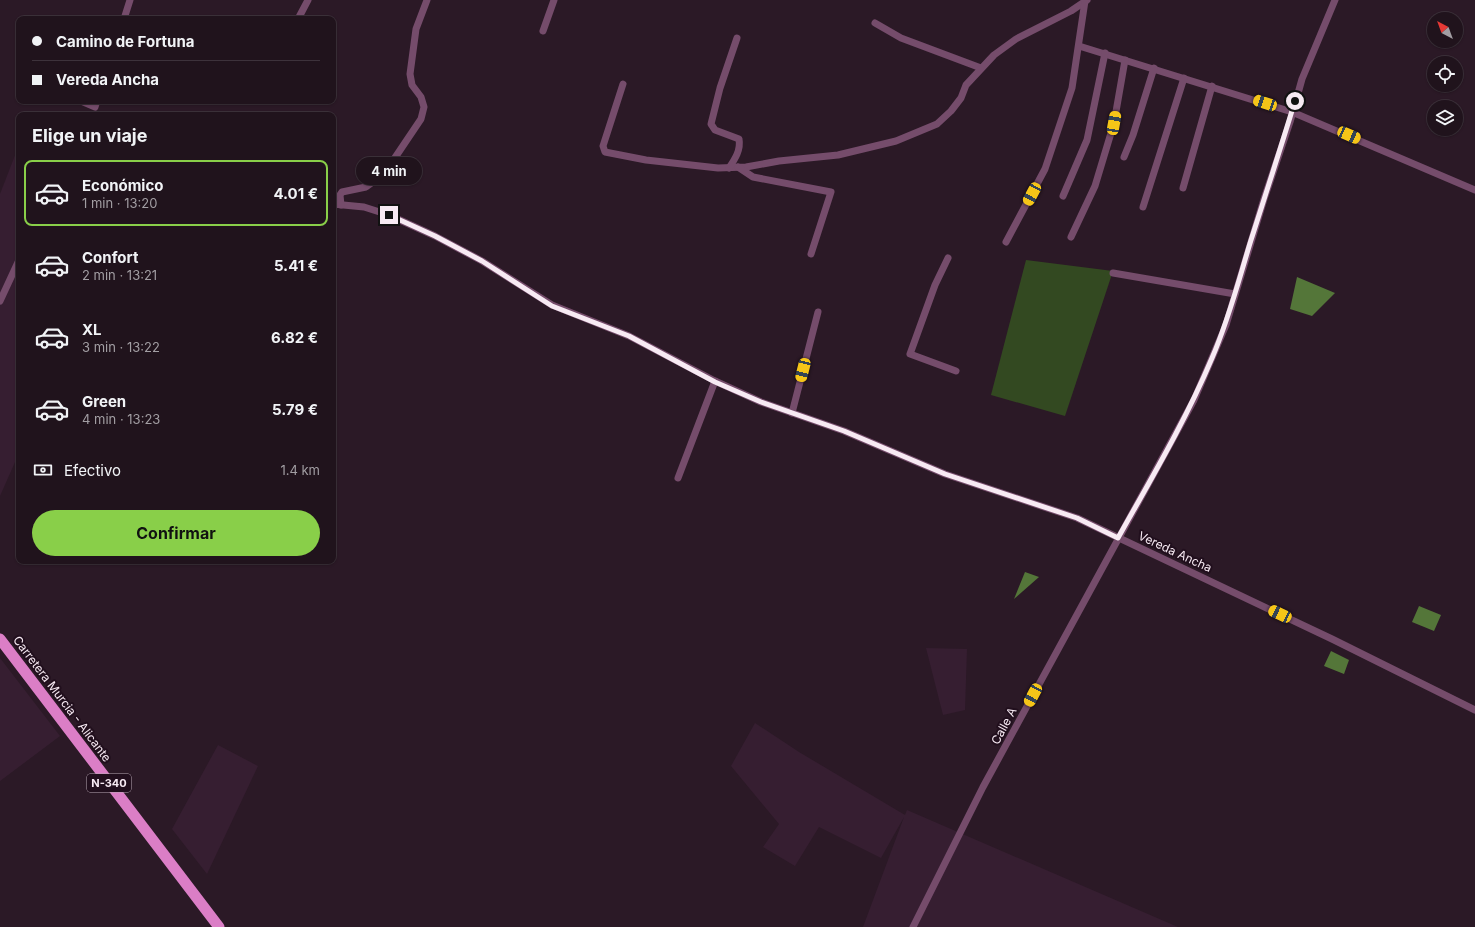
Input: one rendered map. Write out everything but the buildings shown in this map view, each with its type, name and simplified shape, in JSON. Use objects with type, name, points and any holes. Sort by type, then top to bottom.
[{"type":"highway","name":"Carretera Murcia - Alicante","points":[[0,639],[219,927]]},
{"type":"street","points":[[125,16],[130,0]]},
{"type":"street","points":[[300,16],[308,0]]},
{"type":"street","points":[[337,204],[342,192],[366,187],[384,174],[421,119],[424,107],[421,98],[412,85],[410,74],[416,29],[427,0]]},
{"type":"street","points":[[543,31],[554,0]]},
{"type":"street","name":"Calle A","points":[[914,927],[983,787],[1194,400],[1226,325],[1302,79],[1334,0]]},
{"type":"street","points":[[1006,242],[1045,169],[1072,88],[1086,1]]},
{"type":"street","points":[[623,84],[603,146],[605,152],[646,160],[702,167],[728,168],[838,155],[896,141],[937,124],[951,111],[961,98],[966,85],[994,55],[1016,39],[1071,11],[1086,1]]},
{"type":"street","points":[[875,23],[901,38],[981,68]]},
{"type":"street","points":[[728,168],[736,157],[740,145],[739,139],[715,130],[711,124],[720,88],[737,38]]},
{"type":"street","points":[[1079,46],[1292,112],[1475,190]]},
{"type":"street","points":[[1063,196],[1087,140],[1105,54]]},
{"type":"street","points":[[1071,237],[1095,186],[1112,130],[1125,60]]},
{"type":"street","points":[[1124,157],[1134,135],[1154,68]]},
{"type":"street","points":[[1143,208],[1184,78]]},
{"type":"street","points":[[1183,188],[1212,86]]},
{"type":"street","points":[[88,104],[95,107],[96,104]]},
{"type":"street","points":[[738,167],[753,177],[831,192],[811,254]]},
{"type":"street","name":"Vereda Ancha","points":[[337,204],[364,207],[375,210],[435,236],[482,261],[552,306],[629,336],[715,382],[761,402],[844,431],[945,474],[1077,518],[1332,639],[1475,710]]},
{"type":"street","points":[[948,258],[935,285],[910,354],[956,371]]},
{"type":"street","points":[[0,301],[16,266]]},
{"type":"street","points":[[1113,273],[1235,294]]},
{"type":"street","points":[[792,413],[818,312]]},
{"type":"street","points":[[678,478],[715,382]]},
{"type":"shaded area","points":[[16,153],[16,460],[0,496],[0,194]]},
{"type":"shaded area","points":[[1026,260],[1113,271],[1065,416],[991,395]]},
{"type":"shaded area","points":[[1297,277],[1335,293],[1312,316],[1290,309]]},
{"type":"shaded area","points":[[1025,572],[1039,577],[1014,599]]},
{"type":"shaded area","points":[[1419,606],[1441,615],[1434,631],[1412,622]]},
{"type":"shaded area","points":[[926,648],[967,649],[965,710],[943,715]]},
{"type":"shaded area","points":[[1331,651],[1349,660],[1344,674],[1324,666]]},
{"type":"shaded area","points":[[0,658],[60,736],[0,781]]},
{"type":"shaded area","points":[[755,723],[799,752],[905,815],[907,810],[1178,927],[863,927],[904,817],[881,858],[819,827],[795,866],[763,847],[779,824],[731,766]]},
{"type":"shaded area","points":[[218,745],[258,766],[207,874],[172,829]]},
{"type":"route","points":[[389,215],[435,236],[482,261],[552,306],[629,336],[715,382],[761,402],[844,431],[945,474],[1077,518],[1118,538],[1192,405],[1213,358],[1226,325],[1264,199],[1290,122],[1295,101]]}]
